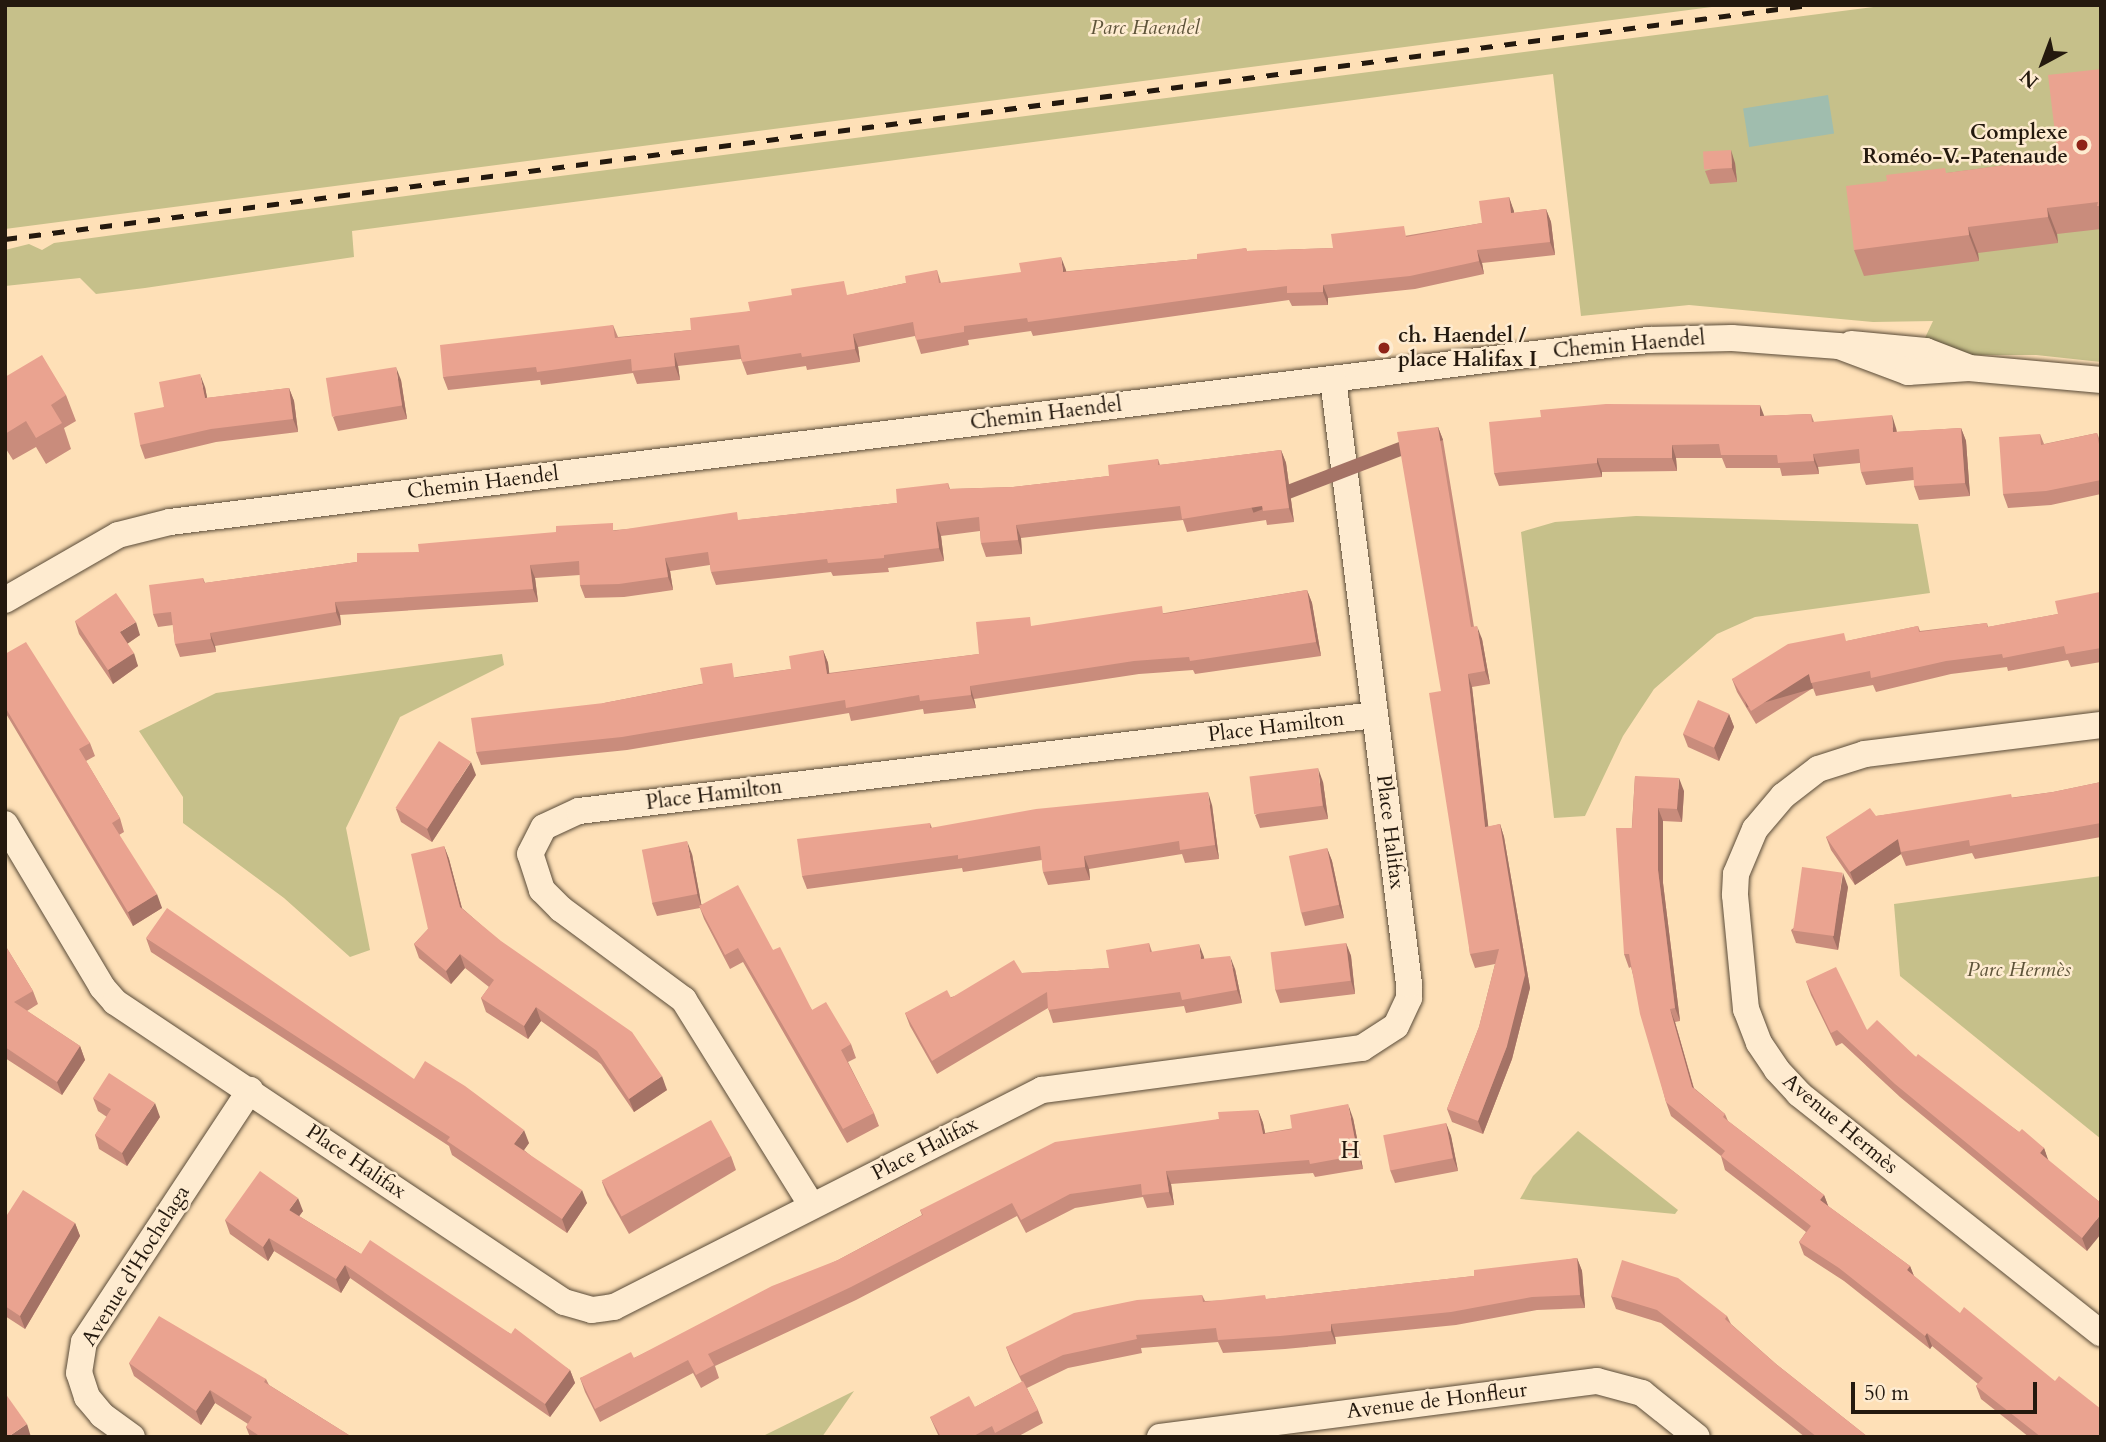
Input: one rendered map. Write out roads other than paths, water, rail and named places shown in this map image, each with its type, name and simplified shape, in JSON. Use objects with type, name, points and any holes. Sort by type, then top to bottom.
[{"type":"street","name":"Chemin Haendel","points":[[5,600],[118,535],[170,522],[1676,337],[1839,346],[1908,372],[1969,369],[2101,380]]},
{"type":"street","name":"Place Halifax","points":[[5,824],[109,995],[564,1302],[582,1308],[614,1307],[1052,1086],[1362,1048],[1393,1028],[1405,1011],[1409,984],[1333,379]]},
{"type":"street","name":"Place Hamilton","points":[[811,1206],[684,1000],[561,909],[542,890],[530,855],[544,827],[579,811],[1375,715]]},
{"type":"street","name":"Avenue Hermès","points":[[2101,725],[1865,754],[1818,769],[1776,802],[1755,829],[1736,874],[1735,906],[1746,1009],[1759,1043],[1777,1070],[1799,1094],[2101,1333]]},
{"type":"street","name":"Avenue d'Hochelaga","points":[[132,1437],[102,1416],[87,1397],[79,1373],[83,1342],[250,1090]]},
{"type":"street","name":"Avenue de Honfleur","points":[[1160,1437],[1597,1381],[1642,1393],[1697,1437]]},
{"type":"railway","points":[[5,239],[1809,5]]},
{"type":"place","name":"Complexe Roméo-V.-Patenaude","points":[[2082,145]]},
{"type":"place","name":"ch. Haendel / place Halifax I","points":[[1384,348]]},
{"type":"district","name":"H","points":[[1351,1151]]},
{"type":"park label","name":"Parc Haendel","points":[[1145,28]]},
{"type":"park label","name":"Parc Hermès","points":[[2019,970]]}]
